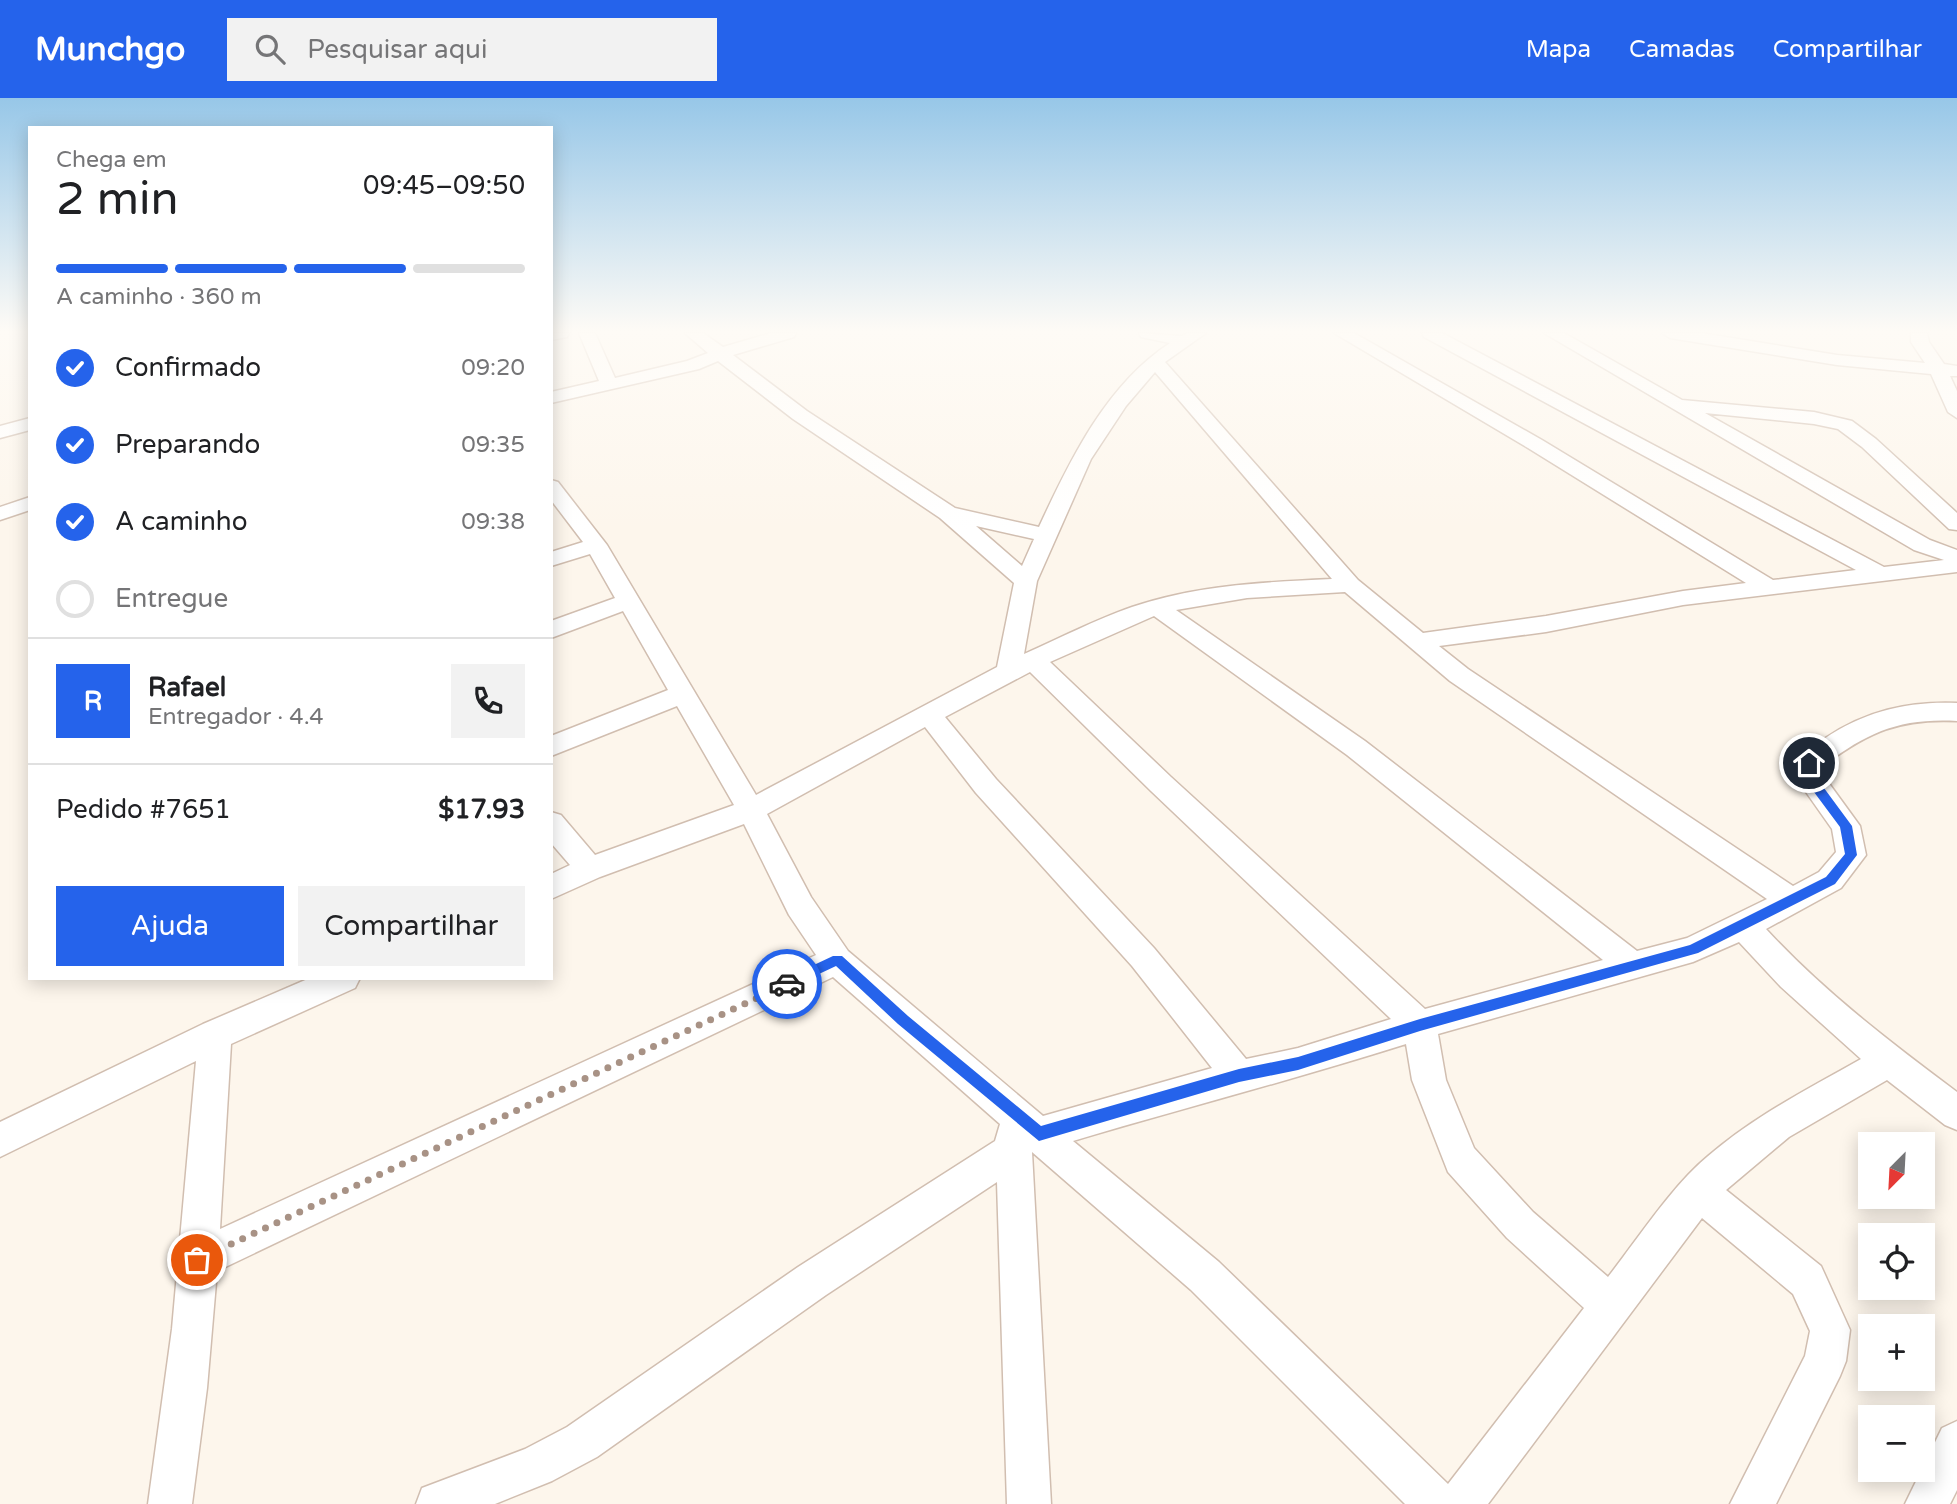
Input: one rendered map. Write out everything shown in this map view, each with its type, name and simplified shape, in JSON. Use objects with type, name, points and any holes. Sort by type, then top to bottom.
[{"type":"street","points":[[778,399],[948,513],[1026,581]]},
{"type":"street","points":[[1021,666],[1026,581],[1081,459],[1123,399]]},
{"type":"street","points":[[1189,399],[1350,585],[1459,676],[1792,901]]},
{"type":"street","points":[[1456,399],[1770,588]]},
{"type":"street","points":[[1553,399],[1880,574]]},
{"type":"street","points":[[1665,399],[1922,545],[1957,557]]},
{"type":"street","points":[[1674,404],[1814,418],[1845,425],[1869,443],[1957,524]]},
{"type":"street","points":[[0,432],[28,425]]},
{"type":"street","points":[[553,490],[596,545],[751,810],[800,906],[837,960],[1022,1131],[1205,1276],[1437,1504]]},
{"type":"street","points":[[0,514],[28,504]]},
{"type":"street","points":[[948,513],[1045,535]]},
{"type":"street","points":[[553,558],[596,545]]},
{"type":"street","points":[[1922,545],[1930,568]]},
{"type":"street","points":[[1418,641],[1546,624],[1683,598],[1957,565]]},
{"type":"street","points":[[553,886],[590,869],[751,810],[929,714],[1101,627],[1183,601],[1271,587],[1350,585]]},
{"type":"street","points":[[553,628],[629,601]]},
{"type":"street","points":[[1159,608],[1356,748],[1633,966]]},
{"type":"street","points":[[1021,666],[1161,784],[1420,1025],[1429,1080],[1461,1160],[1520,1224],[1611,1306]]},
{"type":"street","points":[[553,746],[683,694]]},
{"type":"street","points":[[438,1504],[537,1466],[582,1441],[1022,1131],[1298,1063],[1420,1025],[1693,949],[1792,901],[1830,880],[1851,855],[1846,826],[1815,785],[1809,763],[1861,726],[1900,712],[1957,712]]},
{"type":"street","points":[[929,714],[986,786],[1143,957],[1239,1076]]},
{"type":"street","points":[[553,825],[590,869]]},
{"type":"street","points":[[1744,926],[1776,963],[1889,1061],[1957,1113]]},
{"type":"street","points":[[197,1260],[837,960]]},
{"type":"street","points":[[0,1140],[215,1035],[339,980]]},
{"type":"street","points":[[170,1504],[178,1456],[197,1260],[215,1035]]},
{"type":"street","points":[[1461,1504],[1717,1171],[1776,1125],[1889,1061]]},
{"type":"street","points":[[1022,1131],[1029,1504]]},
{"type":"street","points":[[1699,1192],[1807,1280],[1830,1330],[1825,1361],[1752,1504]]},
{"type":"street","points":[[1927,1504],[1957,1443]]},
{"type":"way so far","points":[[197,1260],[787,984]]},
{"type":"route","points":[[787,984],[837,960],[903,1020],[1039,1134],[1239,1076],[1298,1063],[1420,1025],[1693,949],[1744,926],[1830,880],[1851,855],[1846,826],[1815,785],[1809,763]]}]
